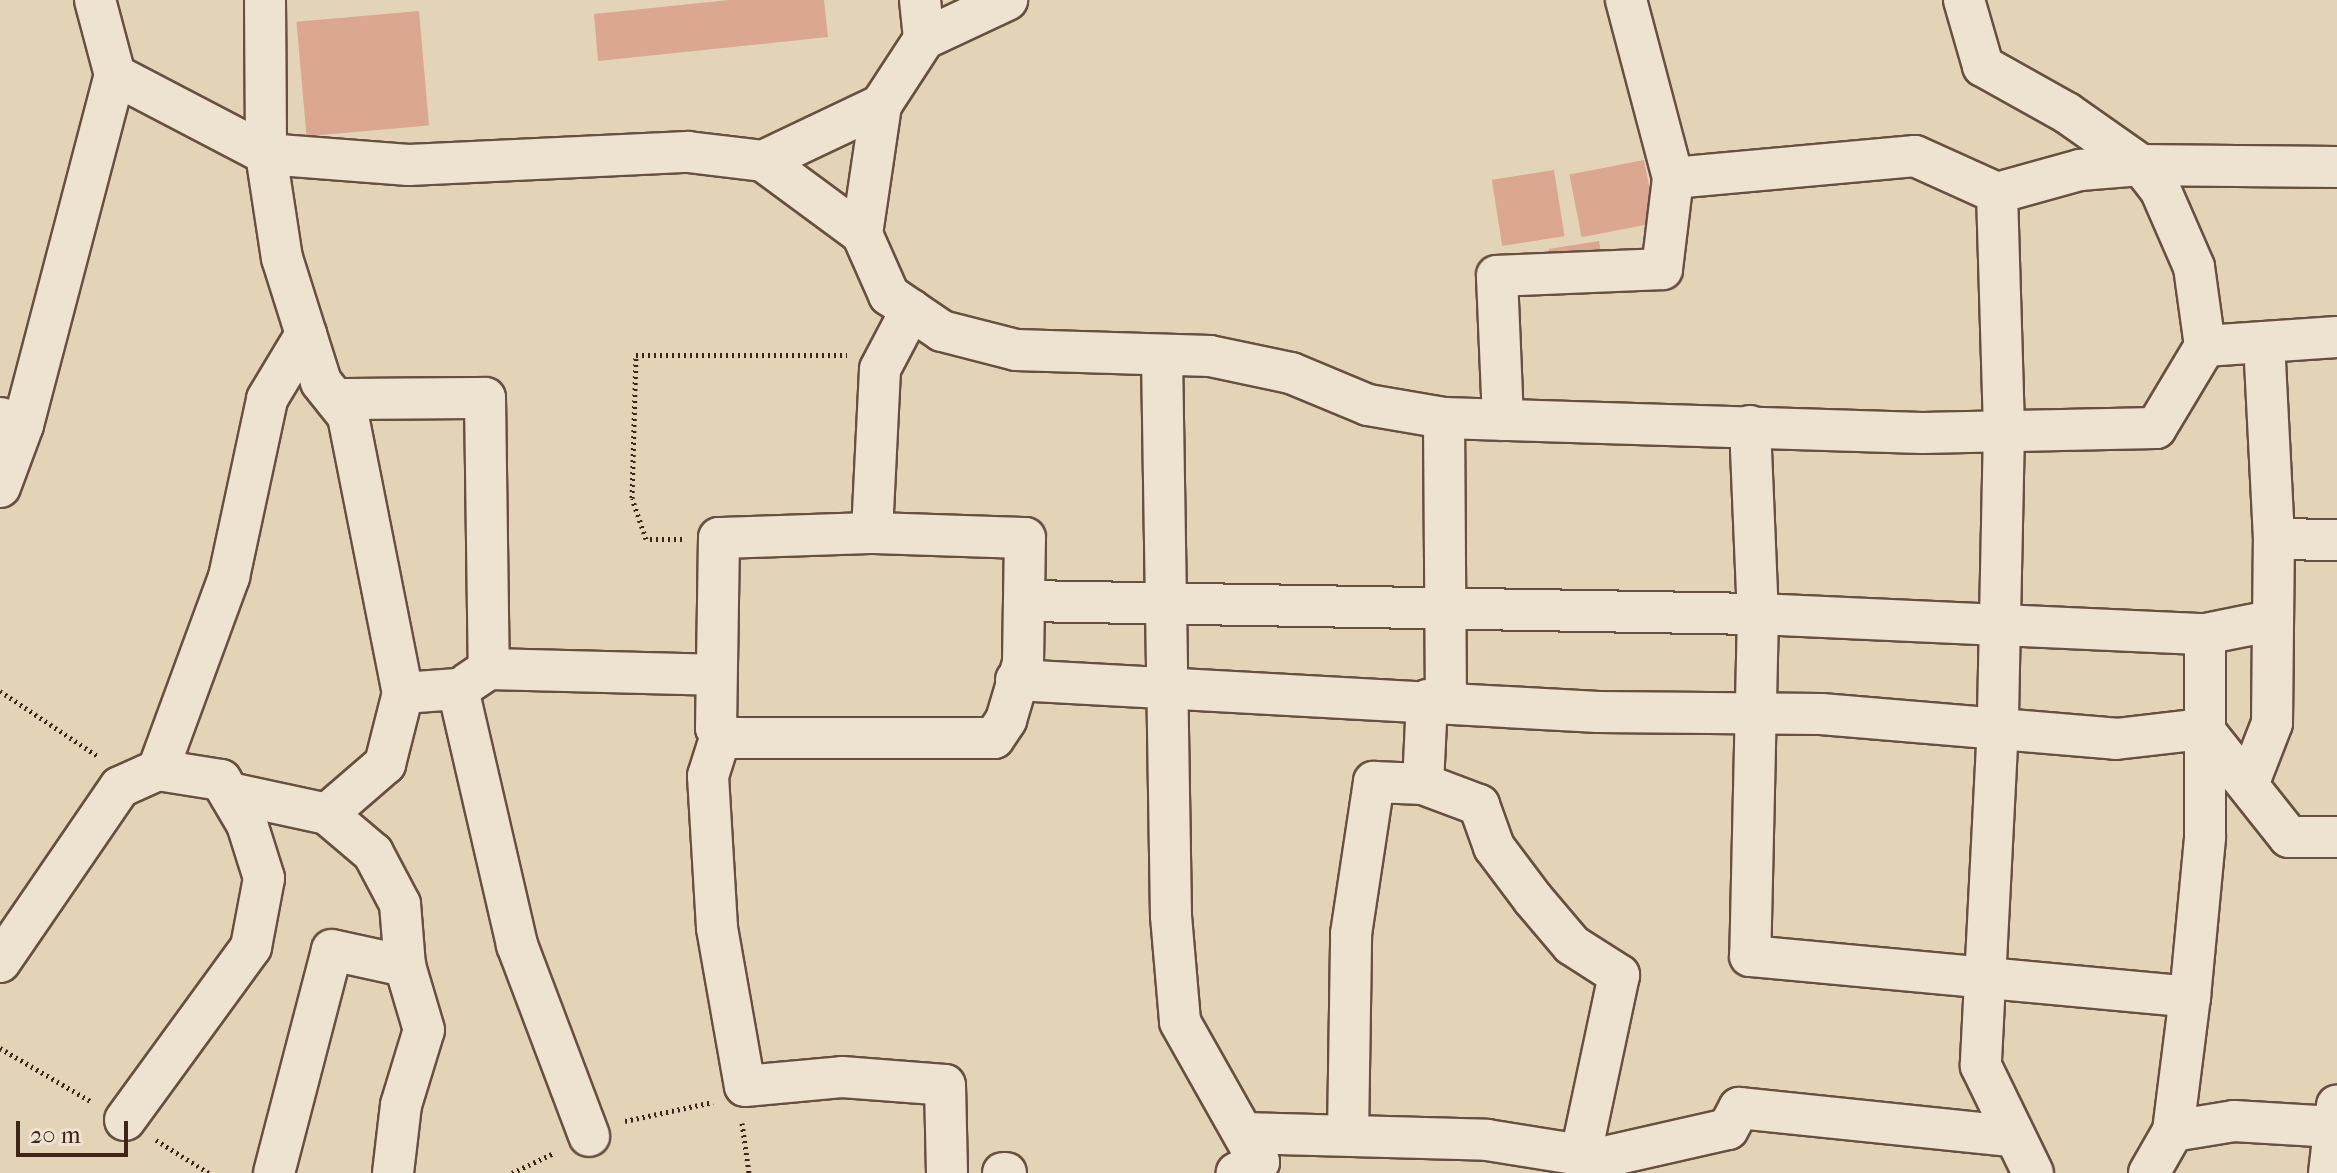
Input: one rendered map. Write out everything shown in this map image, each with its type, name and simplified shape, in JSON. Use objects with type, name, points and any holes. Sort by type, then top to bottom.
[{"type":"street","points":[[0,487],[11,422],[115,75],[95,0]]},
{"type":"street","points":[[265,0],[266,154],[282,258],[321,382],[348,416],[403,693],[385,764],[327,814]]},
{"type":"street","points":[[920,0],[924,39]]},
{"type":"street","points":[[862,234],[881,105],[924,39],[1007,0]]},
{"type":"street","points":[[1503,420],[1497,276],[1662,269],[1673,178],[1626,0]]},
{"type":"street","points":[[115,75],[266,154],[409,165],[688,152],[763,161],[862,234],[889,295],[942,331],[1016,350],[1210,356],[1291,373],[1368,405],[1444,418],[1750,426],[2156,428],[2205,346],[2194,267],[2141,165],[1983,66],[1964,0]]},
{"type":"street","points":[[763,161],[881,105]]},
{"type":"street","points":[[1673,178],[1915,156],[1997,193],[2080,170],[2141,165],[2337,167]]},
{"type":"street","points":[[1997,193],[2004,429],[1998,725],[1981,978],[1981,1066],[2011,1136],[2033,1173]]},
{"type":"street","points":[[872,533],[887,356],[911,310]]},
{"type":"street","points":[[158,770],[229,577],[267,399],[306,334]]},
{"type":"street","points":[[2205,346],[2337,337]]},
{"type":"street","points":[[2248,785],[2272,723],[2270,621],[2274,539],[2264,342]]},
{"type":"street","points":[[1162,356],[1166,688],[1180,1022],[1259,1162],[1236,1173]]},
{"type":"street","points":[[335,399],[485,398],[474,679],[517,945],[589,1136]]},
{"type":"street","points":[[1423,784],[1437,702],[1445,609],[1444,418]]},
{"type":"street","points":[[1750,426],[1758,614],[1750,956],[2190,997]]},
{"type":"street","points":[[722,732],[731,738],[994,738],[1016,680],[1026,601],[1025,538],[872,533],[719,538],[712,675],[722,732],[708,776],[717,928],[745,1086],[842,1077],[945,1085],[947,1173]]},
{"type":"street","points":[[2274,539],[2337,540]]},
{"type":"street","points":[[1026,601],[1758,614],[2205,634],[2270,621]]},
{"type":"street","points":[[2149,1173],[2173,1131],[2190,997],[2205,837],[2205,634]]},
{"type":"street","points":[[403,693],[474,679],[712,675]]},
{"type":"street","points":[[1016,680],[1437,702],[1758,712],[1998,725],[2116,739],[2203,729]]},
{"type":"street","points":[[2203,729],[2289,837],[2337,837]]},
{"type":"street","points":[[0,962],[120,787],[158,770],[221,780],[230,793],[264,878],[251,947],[125,1120]]},
{"type":"street","points":[[1348,1135],[1351,934],[1374,782],[1423,784],[1479,805],[1494,847],[1533,899],[1572,945],[1619,975],[1581,1154]]},
{"type":"street","points":[[230,793],[327,814],[373,853],[400,904],[405,966],[424,1030],[401,1105],[393,1173]]},
{"type":"street","points":[[274,1173],[332,950],[405,966]]},
{"type":"street","points":[[1243,1133],[1487,1140],[1600,1158],[1728,1129],[1739,1108],[2011,1136]]},
{"type":"street","points":[[2173,1131],[2234,1121],[2335,1116],[2329,1173]]},
{"type":"path","points":[[719,538],[646,539],[632,498],[636,355],[887,356]]},
{"type":"path","points":[[0,691],[76,736],[107,764],[120,787]]},
{"type":"path","points":[[740,1112],[749,1173]]},
{"type":"building","points":[[729,0],[824,0],[828,37],[598,61],[594,14]]},
{"type":"building","points":[[419,11],[429,126],[306,136],[296,22]]},
{"type":"building","points":[[1644,160],[1656,223],[1582,237],[1569,175]]},
{"type":"building","points":[[1554,170],[1564,236],[1502,246],[1492,180]]},
{"type":"building","points":[[1599,241],[1603,265],[1552,273],[1549,249]]}]
